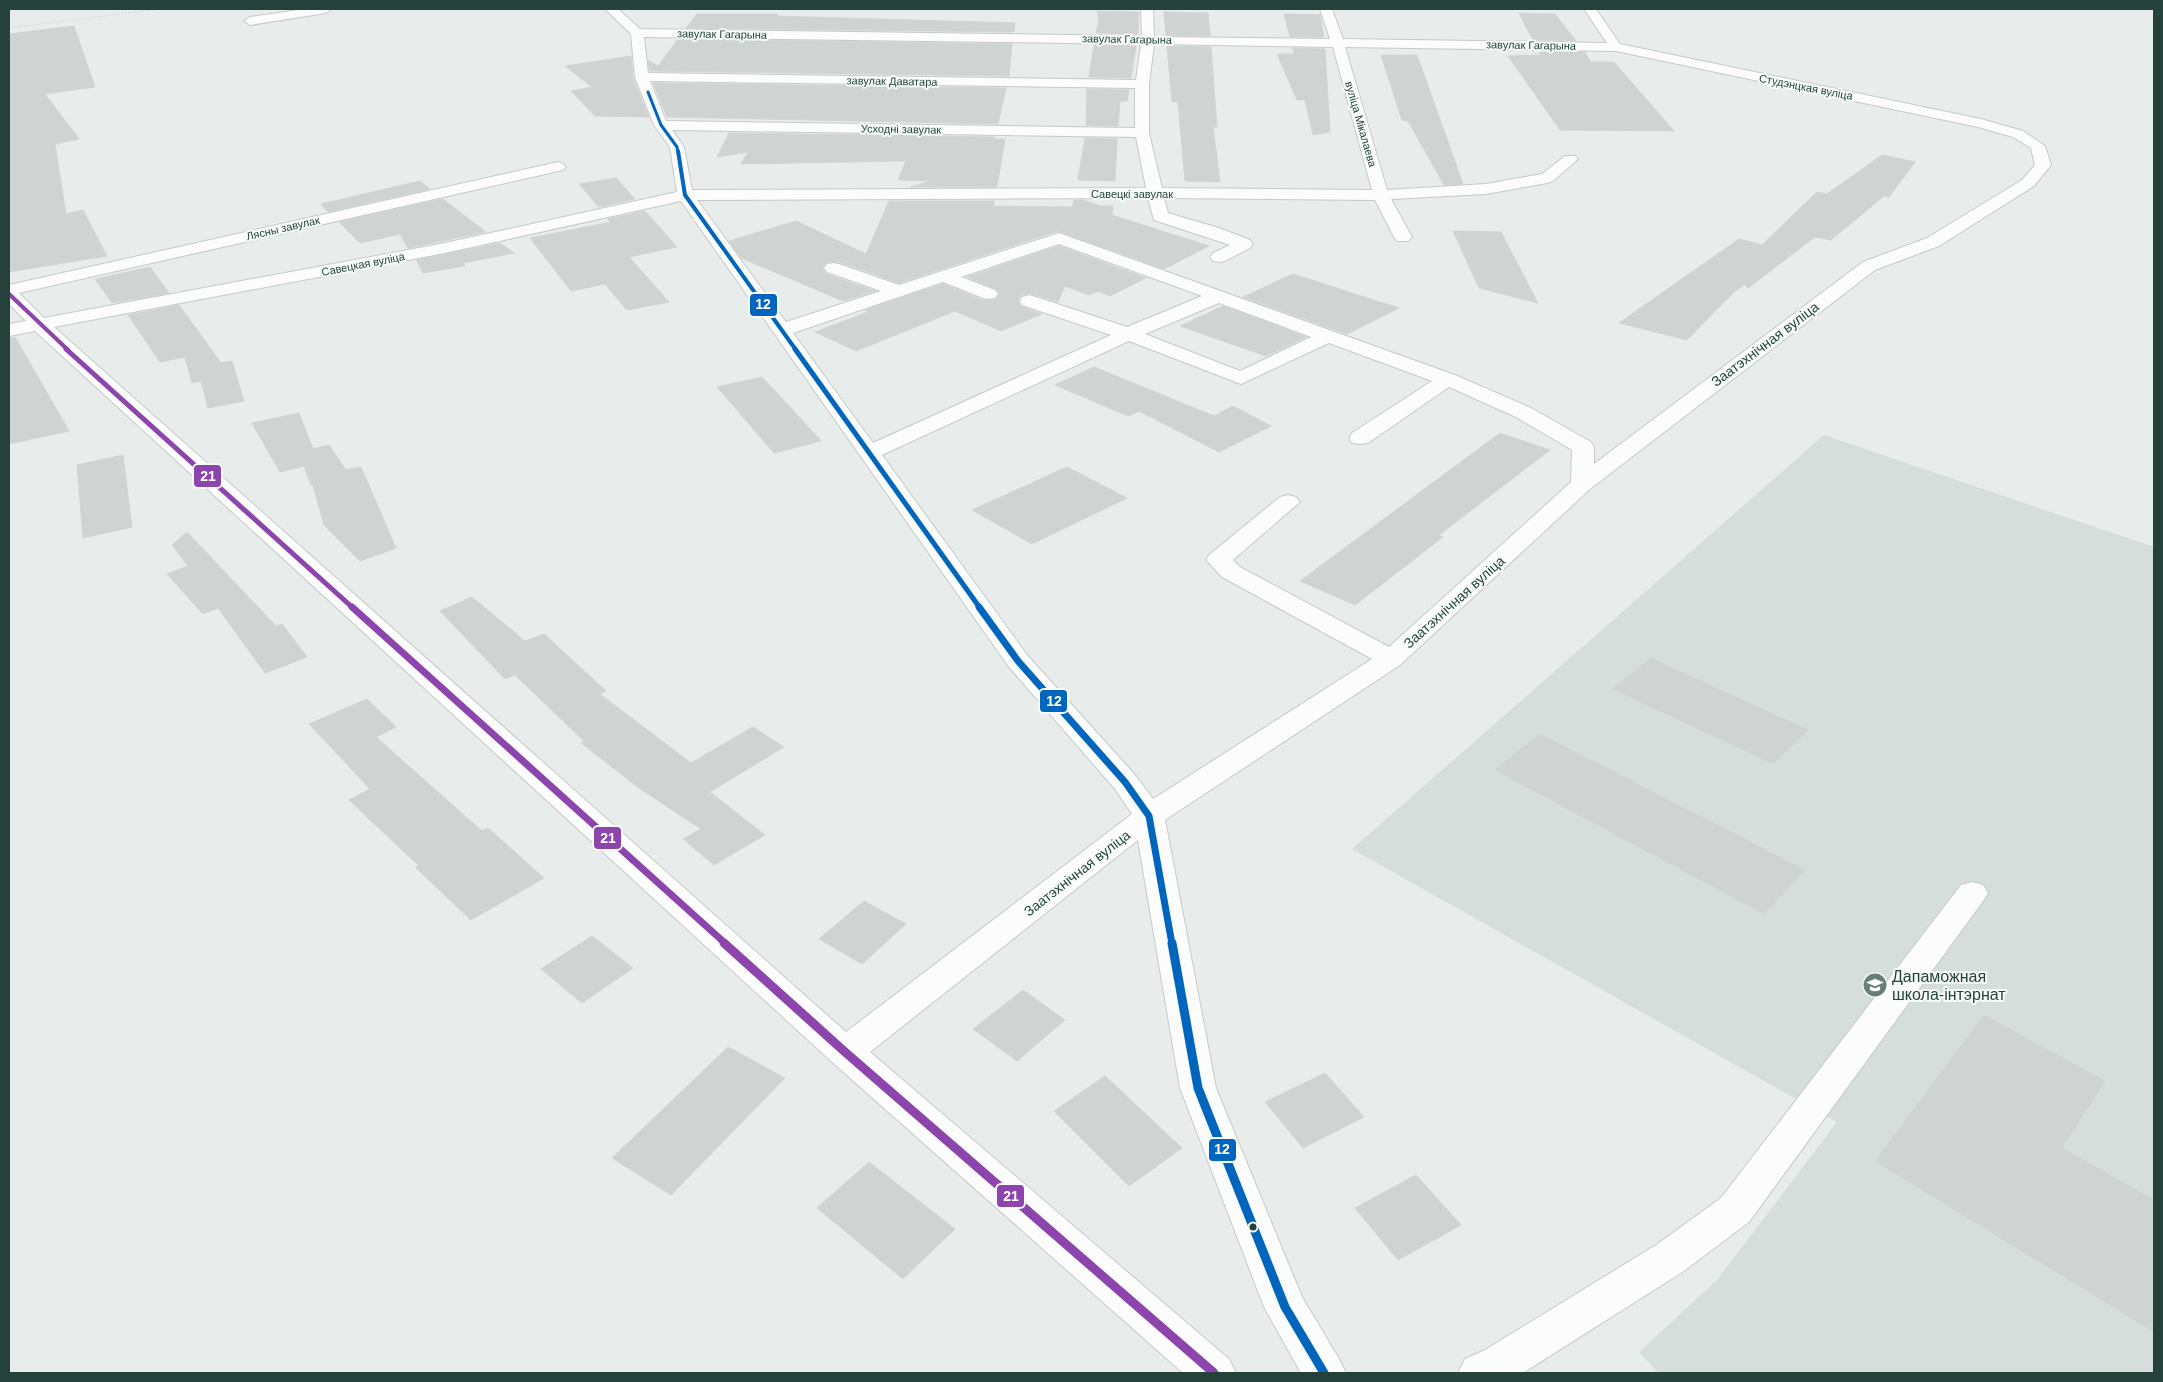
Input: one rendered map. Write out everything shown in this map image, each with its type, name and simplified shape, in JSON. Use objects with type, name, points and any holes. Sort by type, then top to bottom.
[{"type":"street","points":[[250,21],[326,9]]},
{"type":"street","points":[[611,9],[638,33],[642,77],[661,125],[677,147],[685,195],[1018,661],[1125,782],[1149,816],[1198,1088],[1285,1307],[1324,1373]]},
{"type":"street","points":[[1147,9],[1148,40],[1142,84],[1142,133],[1160,216],[1213,232],[1244,244],[1219,257]]},
{"type":"street","name":"вуліца Мікалаева","points":[[1326,9],[1338,43],[1381,195],[1403,237]]},
{"type":"street","points":[[1590,9],[1616,47]]},
{"type":"street","name":"завулак Гагарына","points":[[638,33],[1616,47]]},
{"type":"street","name":"Студэнцкая вуліца","points":[[1616,47],[1981,123],[2018,134],[2038,146]]},
{"type":"street","name":"завулак Даватара","points":[[642,77],[1142,84]]},
{"type":"street","name":"Усходні завулак","points":[[661,125],[1142,133]]},
{"type":"street","name":"Заатэхнічная вуліца","points":[[845,1052],[1149,816],[1391,659],[1582,484],[1869,266],[1933,242],[2028,183],[2043,165],[2038,146]]},
{"type":"street","name":"Савецкі завулак","points":[[685,195],[1155,193],[1381,195],[1486,189],[1547,178],[1570,158]]},
{"type":"street","name":"Лясны завулак","points":[[9,292],[558,167]]},
{"type":"street","name":"Савецкая вуліца","points":[[9,330],[445,248],[685,195]]},
{"type":"street","points":[[782,330],[1059,238],[1448,379],[1554,427],[1583,446],[1582,484]]},
{"type":"street","points":[[833,268],[898,291]]},
{"type":"street","points":[[946,277],[989,294]]},
{"type":"street","points":[[9,292],[40,325],[845,1052],[1214,1373]]},
{"type":"street","points":[[868,453],[1128,334],[1218,296]]},
{"type":"street","points":[[1029,301],[1128,334],[1241,378],[1328,336]]},
{"type":"street","points":[[1360,438],[1448,379]]},
{"type":"street","points":[[1288,502],[1218,560],[1231,572],[1391,659]]},
{"type":"street","points":[[1480,1373],[1500,1364],[1662,1263],[1735,1210],[1972,893]]},
{"type":"path","points":[[9,28],[161,9]]},
{"type":"shaded area","name":"Дапаможная школа-інтэрнат","points":[[1824,435],[2154,547],[2154,1373],[1659,1373],[1639,1352],[1717,1280],[1837,1122],[1352,849]]},
{"type":"building","points":[[1097,11],[1139,12],[1138,34],[1096,33],[1099,20]]},
{"type":"building","points":[[1164,12],[1208,13],[1210,36],[1166,35]]},
{"type":"building","points":[[1519,13],[1555,14],[1576,41],[1533,40]]},
{"type":"building","points":[[697,14],[778,14],[776,16],[1015,23],[1014,32],[686,28]]},
{"type":"building","points":[[1284,14],[1320,15],[1324,37],[1290,37]]},
{"type":"building","points":[[74,26],[95,87],[45,94],[79,139],[55,144],[66,214],[83,210],[107,256],[9,272],[9,34]]},
{"type":"building","points":[[678,39],[1012,44],[1009,76],[650,71],[648,60],[658,66]]},
{"type":"building","points":[[1094,45],[1136,46],[1131,78],[1089,77]]},
{"type":"building","points":[[1167,46],[1211,47],[1217,127],[1213,127],[1220,182],[1185,181],[1178,102],[1172,102]]},
{"type":"building","points":[[1293,48],[1325,49],[1330,132],[1313,135],[1305,100],[1297,100],[1277,54],[1294,54]]},
{"type":"building","points":[[1539,52],[1585,52],[1591,62],[1614,62],[1674,131],[1560,130],[1508,56],[1541,55]]},
{"type":"building","points":[[1381,55],[1417,55],[1463,184],[1444,185],[1408,121],[1402,120]]},
{"type":"building","points":[[631,56],[633,78],[649,117],[595,116],[571,91],[592,87],[565,66]]},
{"type":"building","points":[[653,83],[1006,88],[998,124],[667,117]]},
{"type":"building","points":[[1087,89],[1129,90],[1127,101],[1120,101],[1118,126],[1086,125]]},
{"type":"building","points":[[729,133],[995,137],[995,139],[1005,139],[997,187],[910,187],[932,181],[898,180],[906,161],[741,164],[748,152],[717,157]]},
{"type":"building","points":[[1085,138],[1117,139],[1115,181],[1078,180]]},
{"type":"building","points":[[1882,155],[1915,162],[1889,197],[1884,196],[1831,240],[1815,237],[1748,288],[1745,284],[1732,294],[1687,340],[1619,323],[1739,239],[1762,245],[1817,192],[1827,194]]},
{"type":"building","points":[[616,178],[635,199],[599,207],[579,184]]},
{"type":"building","points":[[420,181],[430,189],[328,212],[321,204]]},
{"type":"building","points":[[443,199],[486,232],[408,248],[400,234],[360,243],[339,222]]},
{"type":"building","points":[[1074,200],[1083,200],[1100,206],[1113,206],[1112,215],[1209,246],[1164,269],[1058,231],[899,283],[840,262],[827,262],[822,268],[826,274],[875,291],[843,301],[741,258],[729,241],[796,221],[866,254],[889,201],[994,201],[994,206],[1072,207]]},
{"type":"building","points":[[645,211],[677,247],[629,257],[669,302],[627,310],[605,284],[571,291],[530,238],[611,222],[608,219]]},
{"type":"building","points":[[1453,231],[1501,232],[1538,303],[1479,288]]},
{"type":"building","points":[[500,243],[514,253],[463,263],[465,266],[423,273],[416,260]]},
{"type":"building","points":[[1059,246],[1146,278],[1110,296],[1098,291],[1089,295],[1065,286],[1058,302],[1030,293],[1021,295],[1018,300],[1020,306],[1042,314],[1001,331],[955,311],[856,351],[815,332],[868,312],[865,310],[943,284],[982,300],[995,300],[1000,294],[996,289],[967,277]]},
{"type":"building","points":[[150,267],[169,293],[112,303],[95,279]]},
{"type":"building","points":[[1293,274],[1399,308],[1347,334],[1243,297]]},
{"type":"building","points":[[179,305],[221,363],[232,361],[244,401],[208,408],[201,381],[192,383],[185,357],[160,362],[128,315]]},
{"type":"building","points":[[1223,306],[1306,337],[1266,356],[1180,326]]},
{"type":"building","points":[[15,337],[69,431],[9,444],[9,338]]},
{"type":"building","points":[[1094,367],[1214,416],[1233,406],[1271,426],[1219,452],[1139,411],[1128,416],[1055,385]]},
{"type":"building","points":[[762,377],[821,441],[774,453],[717,387]]},
{"type":"building","points":[[299,413],[313,449],[329,445],[346,470],[361,467],[396,548],[360,561],[324,525],[313,485],[311,485],[304,466],[280,472],[252,423]]},
{"type":"building","points":[[1500,433],[1550,450],[1439,535],[1443,537],[1355,605],[1300,581]]},
{"type":"building","points":[[123,455],[132,527],[83,538],[77,465]]},
{"type":"building","points":[[1067,467],[1127,498],[1032,544],[972,510]]},
{"type":"building","points":[[187,532],[276,626],[282,624],[307,657],[265,673],[218,608],[203,614],[167,574],[188,566],[172,545]]},
{"type":"building","points":[[472,597],[525,641],[544,634],[606,691],[600,694],[691,763],[753,727],[784,747],[710,792],[765,835],[714,865],[683,839],[701,829],[639,788],[581,743],[584,741],[515,675],[505,679],[440,611]]},
{"type":"building","points":[[1651,658],[1808,730],[1773,764],[1613,689]]},
{"type":"building","points":[[367,699],[396,727],[376,737],[482,831],[488,828],[544,878],[471,920],[415,867],[419,866],[349,800],[370,789],[309,724]]},
{"type":"building","points":[[1540,734],[1805,870],[1764,914],[1495,770]]},
{"type":"building","points":[[864,901],[906,924],[862,964],[819,939]]},
{"type":"building","points":[[592,936],[633,968],[582,1003],[541,969]]},
{"type":"building","points":[[1023,990],[1065,1020],[1017,1061],[973,1029]]},
{"type":"building","points":[[1984,1015],[2105,1081],[2062,1148],[2154,1200],[2154,1332],[1875,1161]]},
{"type":"building","points":[[728,1047],[785,1078],[671,1195],[612,1158]]},
{"type":"building","points":[[1325,1073],[1364,1117],[1303,1148],[1265,1102]]},
{"type":"building","points":[[1105,1076],[1182,1148],[1129,1186],[1054,1111]]},
{"type":"building","points":[[869,1162],[955,1229],[903,1279],[817,1208]]},
{"type":"building","points":[[1416,1175],[1461,1225],[1398,1260],[1355,1208]]},
{"type":"transit line","name":"12","points":[[648,92],[661,125],[677,147],[685,195],[1018,661],[1125,782],[1149,816],[1198,1088],[1285,1307],[1324,1373]]},
{"type":"transit line","name":"21","points":[[9,294],[40,325],[845,1052],[1214,1373]]},
{"type":"place","name":"Дапаможная школа-інтэрнат","points":[[1875,985]]}]
